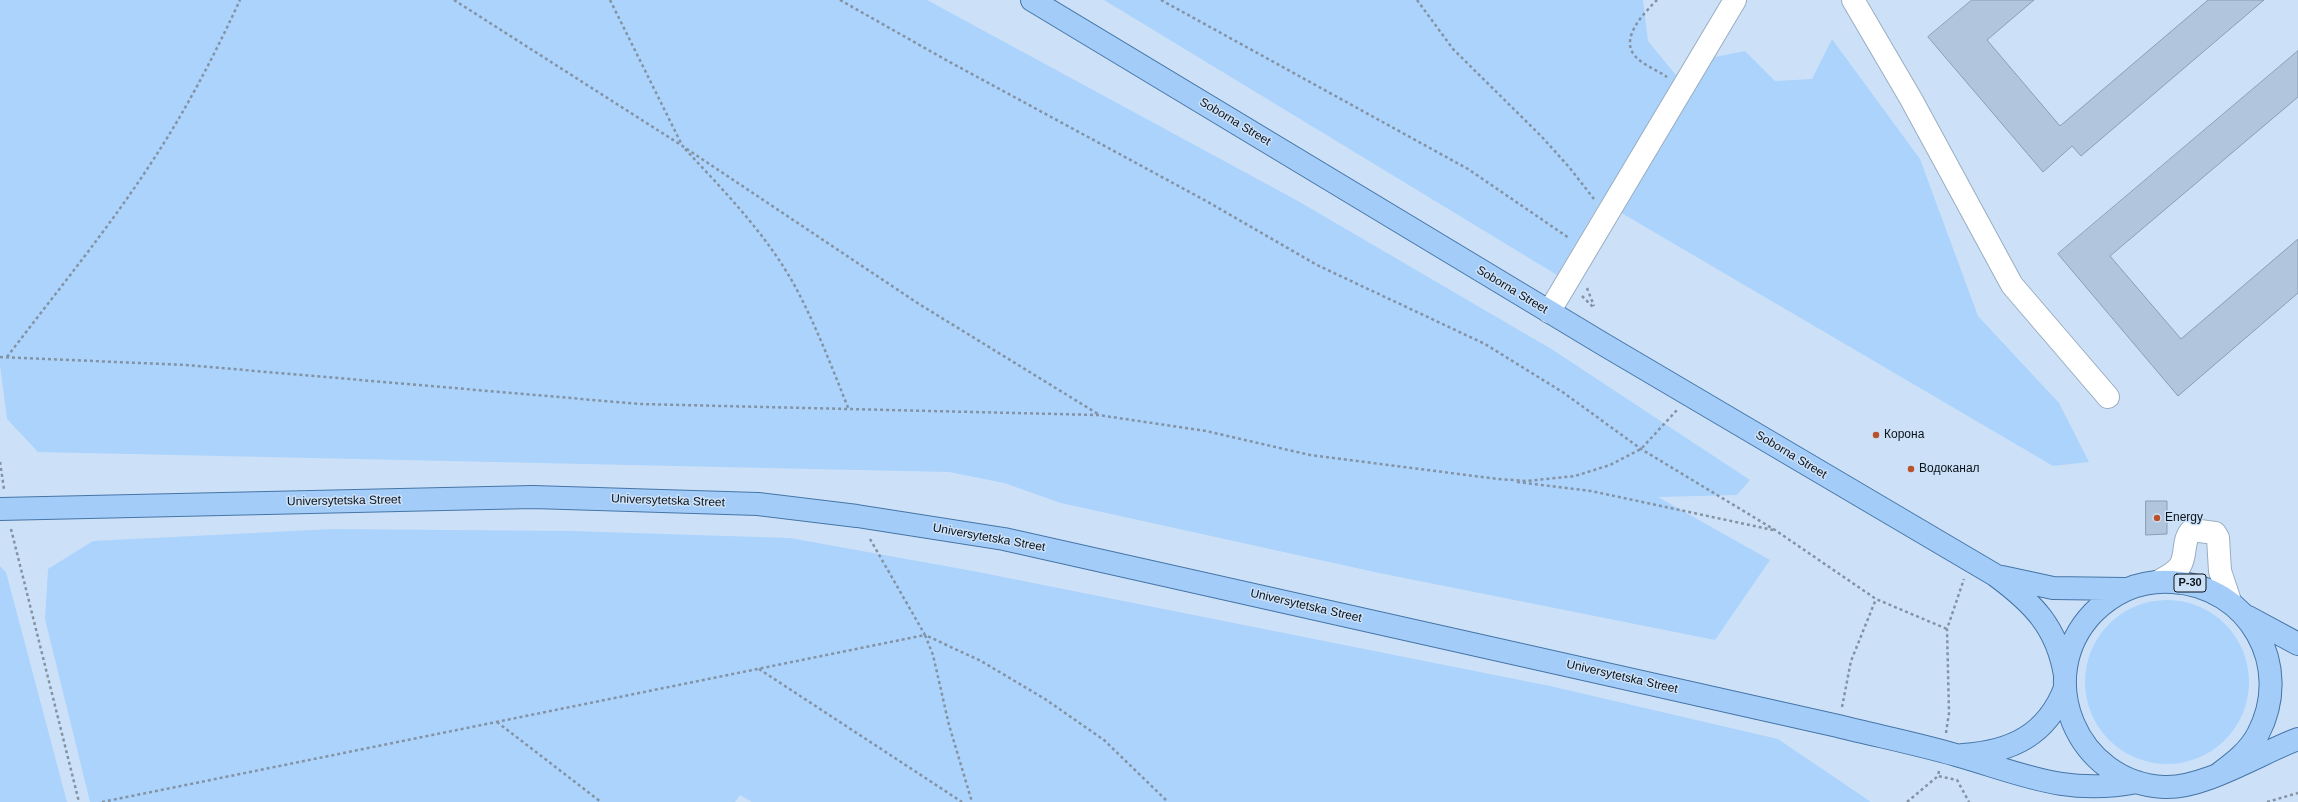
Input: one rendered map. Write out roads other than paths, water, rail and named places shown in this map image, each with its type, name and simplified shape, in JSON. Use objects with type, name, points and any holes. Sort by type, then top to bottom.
[{"type":"main road","name":"Soborna Street","points":[[1032,0],[1549,312],[1995,575],[2021,595],[2050,628],[2062,656],[2068,707],[2074,725]]},
{"type":"main road","name":"Universytetska Street","points":[[3,509],[533,497],[758,504],[857,516],[1004,539],[1838,726],[1950,754],[1994,768],[2095,795],[2137,782]]},
{"type":"main road","name":"Soborna Street","points":[[1995,575],[2053,588],[2125,589]]},
{"type":"main road","name":"Р-30","points":[[2065,681],[2071,648],[2084,624],[2098,609],[2125,589],[2159,581],[2188,583],[2209,589],[2230,601],[2246,616],[2298,644]]},
{"type":"main road","points":[[2220,773],[2242,755],[2250,745],[2264,720],[2271,688],[2267,658],[2263,644],[2246,616]]},
{"type":"main road","name":"Universytetska Street","points":[[1950,754],[1998,751],[2021,741],[2050,717],[2065,681]]},
{"type":"main road","points":[[2074,725],[2089,750],[2099,760],[2110,769],[2137,782]]},
{"type":"main road","points":[[2074,725],[2095,795]]},
{"type":"main road","name":"Р-30","points":[[2137,782],[2164,787],[2189,785],[2298,739]]},
{"type":"main road","points":[[2151,802],[2189,785]]},
{"type":"lane","points":[[1549,312],[1735,0]]},
{"type":"lane","points":[[1853,0],[1911,99],[2012,285],[2108,397]]},
{"type":"lane","points":[[2159,581],[2174,573],[2181,565],[2188,534],[2192,530],[2215,533],[2218,538],[2220,571],[2230,601]]},
{"type":"place","name":"Корона","points":[[1876,435]]},
{"type":"place","name":"Водоканал","points":[[1911,469]]},
{"type":"place","name":"Energy","points":[[2157,518]]}]
